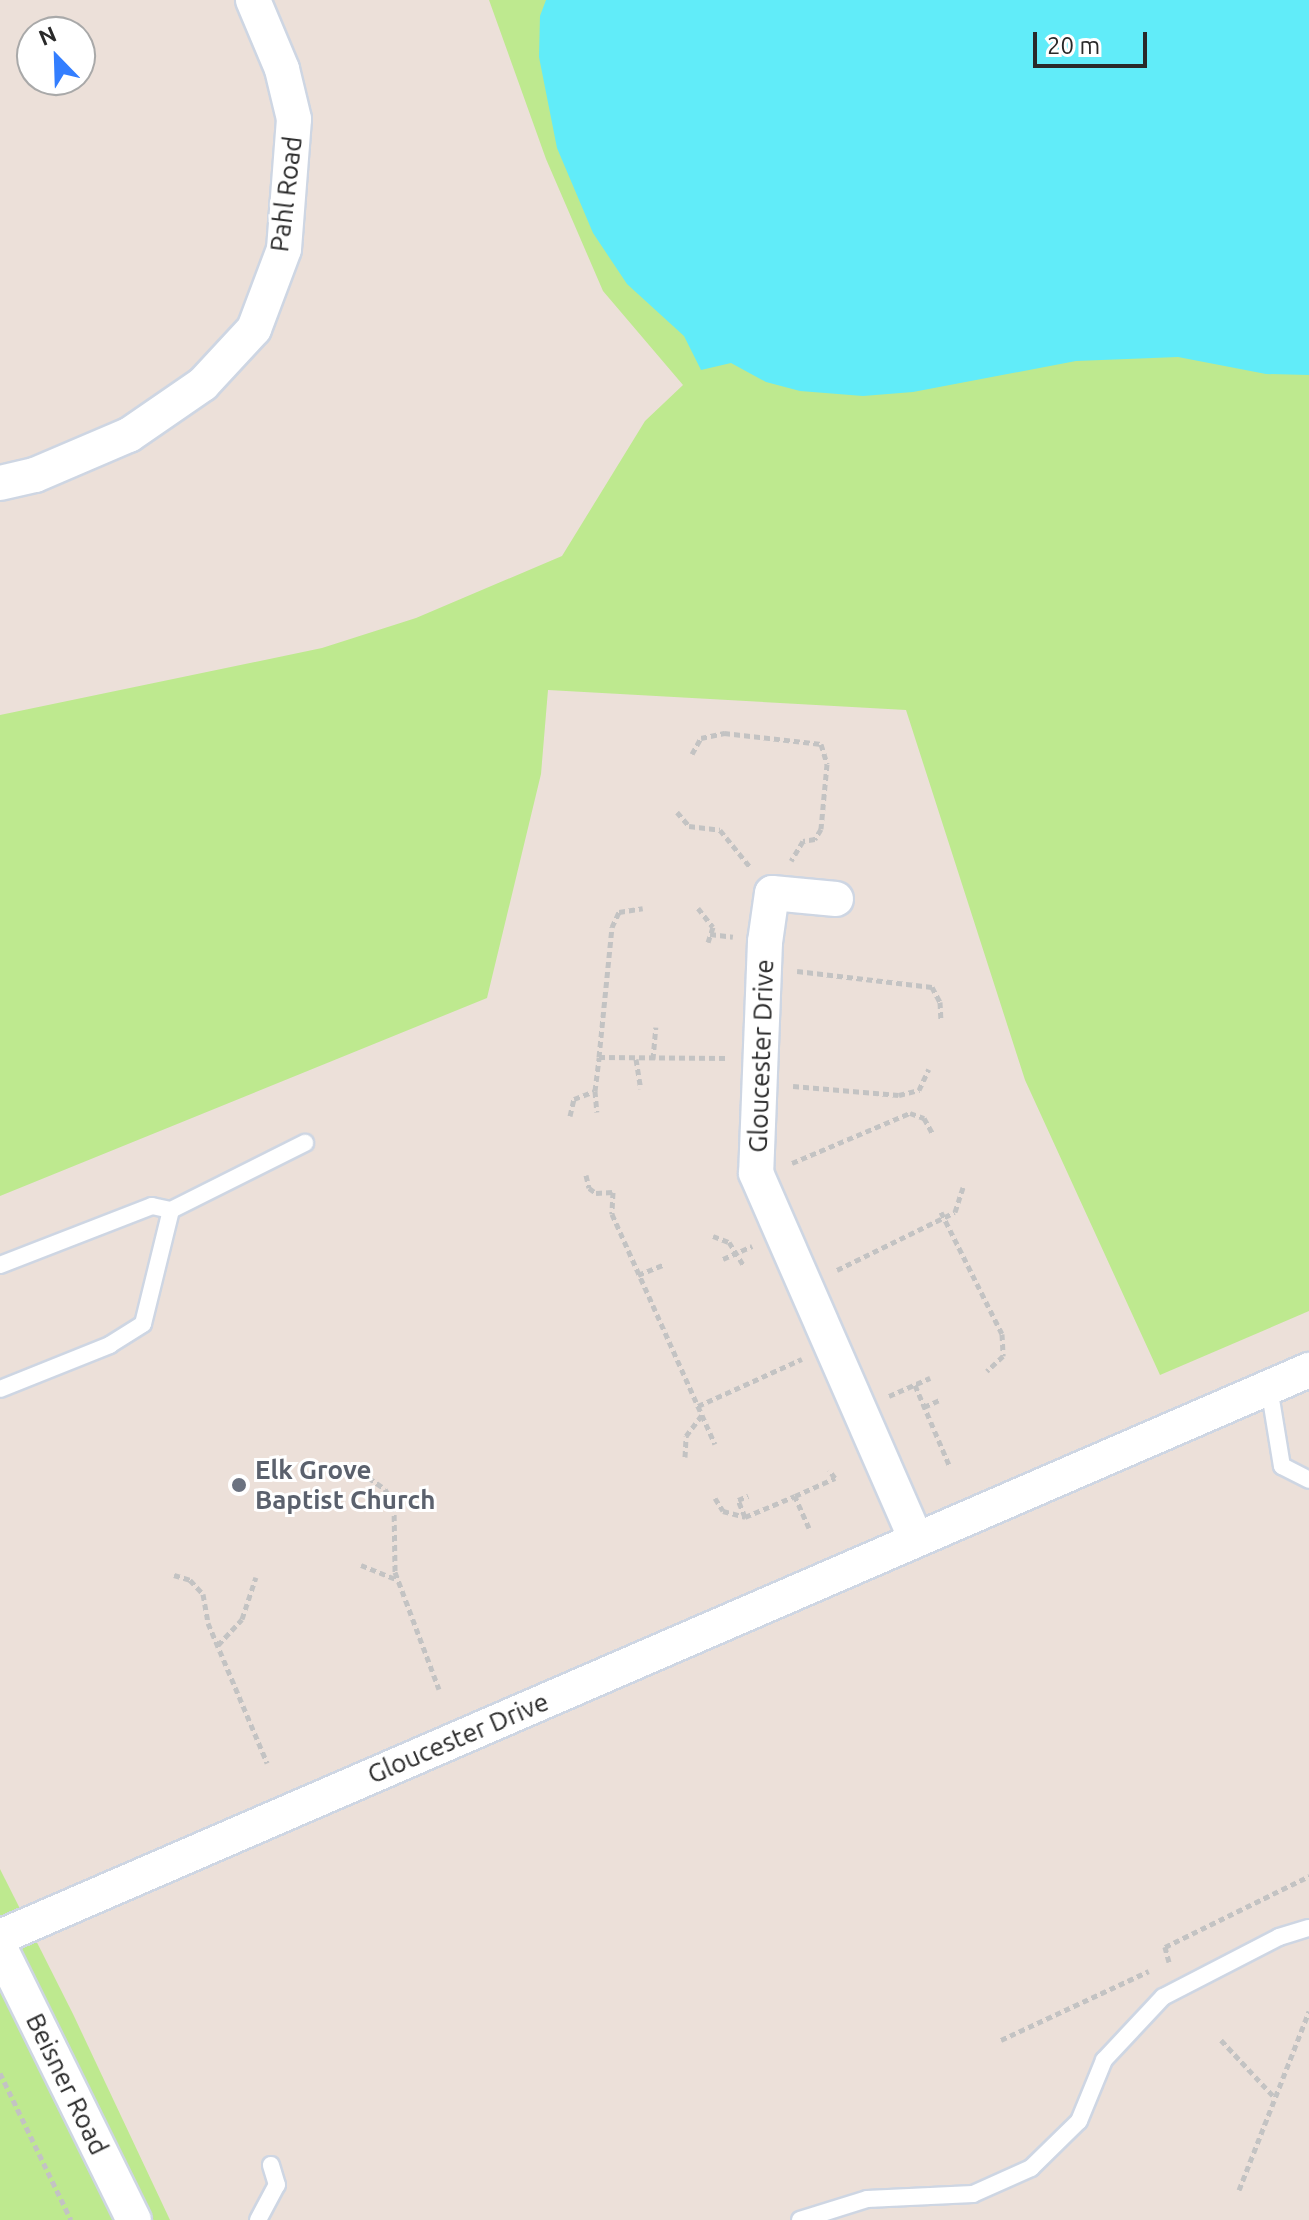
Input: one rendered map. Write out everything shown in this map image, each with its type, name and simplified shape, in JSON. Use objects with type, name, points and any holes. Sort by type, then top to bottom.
[{"type":"street","name":"Pahl Road","points":[[0,483],[35,475],[129,435],[203,384],[254,329],[284,249],[294,119],[282,69],[253,0]]},
{"type":"street","points":[[772,893],[836,899]]},
{"type":"street","name":"Gloucester Drive","points":[[772,893],[764,969],[758,1177],[916,1539]]},
{"type":"street","name":"Gloucester Drive","points":[[0,1937],[1309,1370]]},
{"type":"street","name":"Beisner Road","points":[[0,1948],[134,2220]]},
{"type":"lane","points":[[0,1265],[152,1206],[171,1210],[305,1143]]},
{"type":"lane","points":[[0,1389],[110,1345],[143,1324],[171,1210]]},
{"type":"lane","points":[[1269,1387],[1282,1466],[1309,1480]]},
{"type":"lane","points":[[800,2220],[867,2199],[973,2194],[1031,2168],[1079,2121],[1104,2060],[1163,1997],[1279,1937],[1309,1928]]},
{"type":"lane","points":[[258,2220],[277,2185],[271,2165]]},
{"type":"path","points":[[677,812],[689,826],[720,830],[772,893],[803,841],[815,839],[821,829],[825,751],[813,741],[724,733],[701,738],[692,754]]},
{"type":"path","points":[[597,1112],[595,1091],[612,927],[619,912],[643,908]]},
{"type":"path","points":[[698,908],[713,927],[708,942]]},
{"type":"path","points":[[764,969],[852,975],[932,987],[940,1002],[941,1020]]},
{"type":"path","points":[[653,1059],[656,1027]]},
{"type":"path","points":[[599,1057],[760,1070],[899,1095],[919,1090],[929,1069]]},
{"type":"path","points":[[636,1059],[641,1089]]},
{"type":"path","points":[[570,1116],[574,1099],[595,1091]]},
{"type":"path","points":[[758,1177],[910,1113],[924,1118],[933,1134]]},
{"type":"path","points":[[586,1175],[589,1188],[596,1193],[613,1192],[612,1214],[715,1444]]},
{"type":"path","points":[[872,1253],[962,1202],[963,1187]]},
{"type":"path","points":[[943,1214],[1002,1334],[1003,1356],[987,1371]]},
{"type":"path","points":[[713,1236],[729,1242],[744,1266]]},
{"type":"path","points":[[638,1275],[663,1265]]},
{"type":"path","points":[[698,1406],[832,1347]]},
{"type":"path","points":[[915,1385],[950,1467]]},
{"type":"path","points":[[924,1407],[940,1400]]},
{"type":"path","points":[[685,1457],[686,1436],[702,1415]]},
{"type":"path","points":[[352,1466],[385,1489],[394,1505],[397,1579],[439,1689]]},
{"type":"path","points":[[715,1498],[723,1511],[745,1517],[835,1478],[829,1470]]},
{"type":"path","points":[[745,1517],[738,1500],[748,1496]]},
{"type":"path","points":[[795,1496],[809,1528]]},
{"type":"path","points":[[361,1565],[397,1579]]},
{"type":"path","points":[[174,1575],[190,1580],[203,1594],[218,1645],[267,1763]]},
{"type":"path","points":[[218,1645],[242,1619],[256,1577]]},
{"type":"path","points":[[1001,2040],[1172,1961],[1165,1947],[1309,1876]]},
{"type":"path","points":[[1239,2190],[1309,2011]]},
{"type":"path","points":[[1221,2040],[1275,2098]]},
{"type":"path","points":[[0,2073],[71,2220]]},
{"type":"green space","points":[[489,0],[1309,0],[1309,1311],[1160,1375],[1025,1080],[906,710],[548,690],[541,774],[487,998],[0,1196],[0,715],[322,648],[416,618],[562,556],[645,421],[683,385],[603,291],[546,159]]},
{"type":"green space","points":[[0,1869],[73,2014],[170,2220],[0,2220]]},
{"type":"water","points":[[546,0],[1309,0],[1309,375],[1266,374],[1178,357],[1076,361],[913,392],[863,396],[800,391],[766,382],[731,363],[701,370],[684,336],[627,284],[593,233],[557,148],[539,57],[540,16]]},
{"type":"place","name":"Elk Grove Baptist Church","points":[[239,1485]]}]
